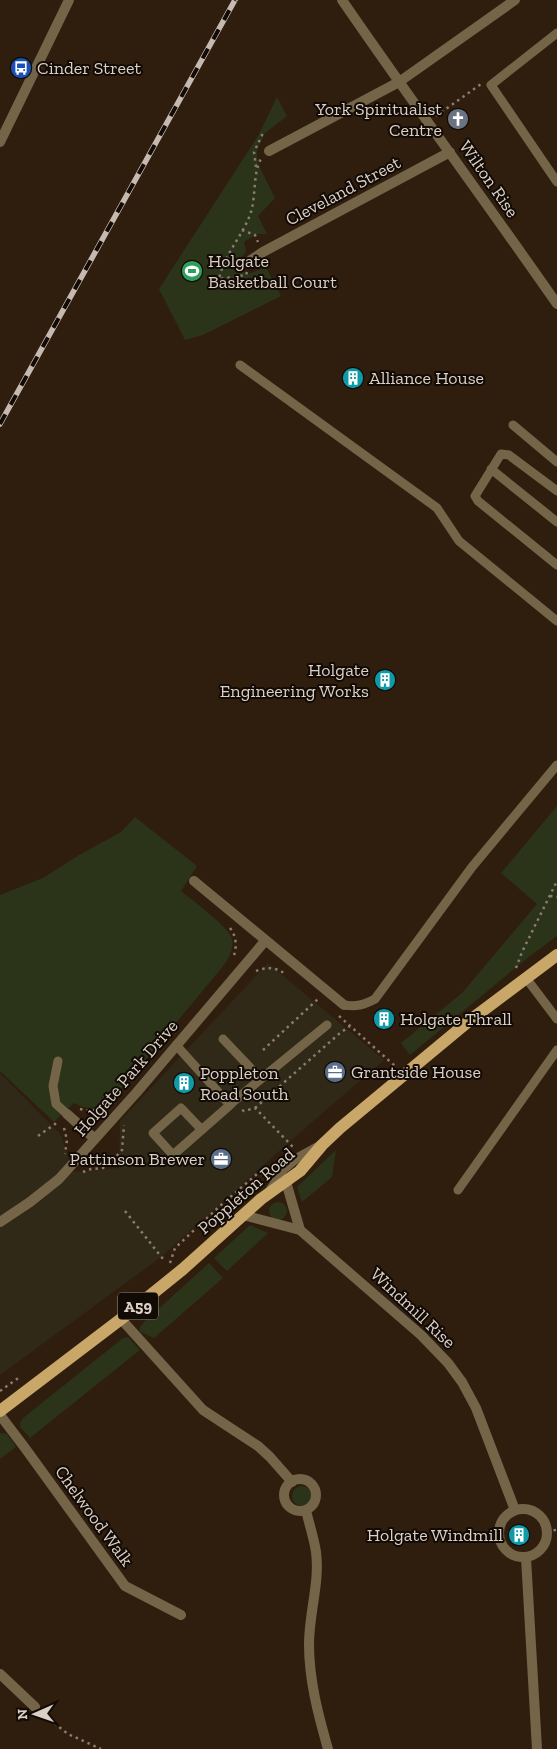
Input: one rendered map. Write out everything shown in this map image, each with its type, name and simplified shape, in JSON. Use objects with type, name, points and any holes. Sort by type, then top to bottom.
[{"type":"main road","name":"Poppleton Road","points":[[0,1411],[121,1319],[195,1259],[269,1192],[300,1171],[322,1145],[470,1021],[557,955]]},
{"type":"street","points":[[0,142],[69,0]]},
{"type":"street","name":"Wilton Rise","points":[[342,0],[398,82],[450,152],[557,304]]},
{"type":"street","points":[[269,151],[398,82],[514,0]]},
{"type":"street","name":"Cleveland Street","points":[[251,260],[262,252],[450,152]]},
{"type":"street","points":[[194,881],[344,1005]]},
{"type":"street","name":"Holgate Park Drive","points":[[0,1222],[30,1202],[59,1179],[265,941]]},
{"type":"street","points":[[63,1118],[95,1139]]},
{"type":"street","points":[[286,1182],[300,1230]]},
{"type":"street","name":"Windmill Rise","points":[[243,1215],[300,1230],[421,1335],[448,1363],[462,1382],[476,1408],[515,1510]]},
{"type":"street","points":[[121,1319],[204,1410],[258,1446],[292,1482]]},
{"type":"street","name":"Chelwood Walk","points":[[0,1415],[124,1586],[181,1615]]},
{"type":"street","points":[[297,1480],[308,1481],[315,1490],[316,1501],[313,1506],[306,1510],[295,1511],[287,1504],[284,1496],[285,1490],[292,1482],[297,1480]]},
{"type":"street","points":[[306,1510],[316,1553],[316,1578],[309,1644],[311,1676],[316,1709],[328,1749]]},
{"type":"street","points":[[515,1510],[529,1510],[536,1513],[552,1531],[540,1551],[526,1558],[518,1558],[504,1550],[498,1535],[502,1520],[515,1510]]},
{"type":"street","points":[[526,1558],[537,1749]]},
{"type":"street","points":[[0,1674],[35,1707]]},
{"type":"lane","points":[[557,33],[491,85],[557,182]]},
{"type":"lane","points":[[240,365],[437,508],[459,541],[557,622]]},
{"type":"lane","points":[[513,425],[557,462]]},
{"type":"lane","points":[[557,491],[509,455],[501,454],[475,496],[478,501],[557,565]]},
{"type":"lane","points":[[491,469],[557,522]]},
{"type":"lane","points":[[344,1005],[365,1004],[375,999],[472,867],[557,765]]},
{"type":"lane","points":[[526,978],[557,1019]]},
{"type":"lane","points":[[202,1130],[181,1108],[153,1133],[173,1155],[202,1130],[232,1103],[327,1025]]},
{"type":"lane","points":[[223,1039],[261,1079]]},
{"type":"lane","points":[[176,1045],[232,1103]]},
{"type":"lane","points":[[458,1190],[557,1050]]},
{"type":"lane","points":[[58,1061],[53,1086],[56,1104],[63,1118]]},
{"type":"lane","points":[[269,1192],[283,1170],[297,1158],[322,1145]]},
{"type":"path","points":[[428,122],[483,82],[491,85]]},
{"type":"path","points":[[251,260],[246,275],[219,279],[221,268],[250,215],[254,199],[256,168],[259,161],[269,151]]},
{"type":"path","points":[[242,230],[255,235],[262,252]]},
{"type":"path","points":[[515,971],[522,952],[557,881]]},
{"type":"path","points":[[550,896],[557,897]]},
{"type":"path","points":[[228,925],[235,934],[236,946],[234,956],[230,962]]},
{"type":"path","points":[[263,1050],[318,999]]},
{"type":"path","points":[[232,1103],[244,1112],[255,1108],[350,1026]]},
{"type":"path","points":[[38,1136],[63,1118],[75,1106],[83,1110],[101,1108],[113,1099]]},
{"type":"path","points":[[255,1108],[299,1152]]},
{"type":"path","points":[[61,1160],[64,1156],[67,1140],[63,1118]]},
{"type":"path","points":[[175,1248],[257,1174]]},
{"type":"path","points":[[125,1211],[164,1259]]},
{"type":"path","points":[[35,1707],[68,1734],[101,1749]]},
{"type":"shaded area","points":[[268,963],[384,1060],[161,1257],[0,1375],[0,1073],[61,1135],[73,1172],[119,1168],[120,1121]]},
{"type":"green space","points":[[277,97],[287,116],[264,134],[257,153],[261,169],[275,198],[258,216],[267,234],[257,234],[244,242],[246,252],[238,261],[246,275],[266,267],[281,296],[203,335],[185,340],[159,289],[258,136]]},
{"type":"green space","points":[[557,806],[557,936],[410,1055],[401,1043],[462,993],[537,904],[501,873]]},
{"type":"green space","points":[[135,817],[197,866],[181,891],[224,928],[232,939],[232,949],[224,965],[112,1100],[103,1105],[88,1108],[74,1103],[54,1122],[0,1071],[0,895],[43,878],[79,855],[121,832]]},
{"type":"green space","points":[[336,1150],[332,1177],[302,1202],[297,1187]]},
{"type":"green space","points":[[274,1202],[282,1202],[287,1207],[285,1218],[274,1220],[269,1215],[269,1207]]},
{"type":"green space","points":[[250,1225],[268,1233],[227,1271],[214,1258]]},
{"type":"green space","points":[[209,1263],[223,1278],[154,1338],[140,1332],[140,1327],[145,1321]]},
{"type":"green space","points":[[128,1337],[140,1350],[30,1438],[20,1427],[23,1418],[123,1338]]},
{"type":"green space","points":[[0,1433],[7,1434],[16,1447],[0,1459]]},
{"type":"green space","points":[[302,1486],[309,1489],[312,1496],[309,1503],[302,1506],[295,1503],[292,1496],[295,1489]]},
{"type":"railway","points":[[0,424],[235,0]]},
{"type":"place","name":"Cinder Street","points":[[21,68]]},
{"type":"place","name":"York Spiritualist Centre","points":[[458,119]]},
{"type":"place","name":"Holgate Basketball Court","points":[[192,271]]},
{"type":"place","name":"Alliance House","points":[[353,378]]},
{"type":"place","name":"Holgate Engineering Works","points":[[385,680]]},
{"type":"place","name":"Holgate Thrall","points":[[384,1019]]},
{"type":"place","name":"Grantside House","points":[[335,1072]]},
{"type":"place","name":"Poppleton Road South","points":[[184,1083]]},
{"type":"place","name":"Pattinson Brewer","points":[[221,1159]]},
{"type":"place","name":"Holgate Windmill","points":[[519,1535]]}]
